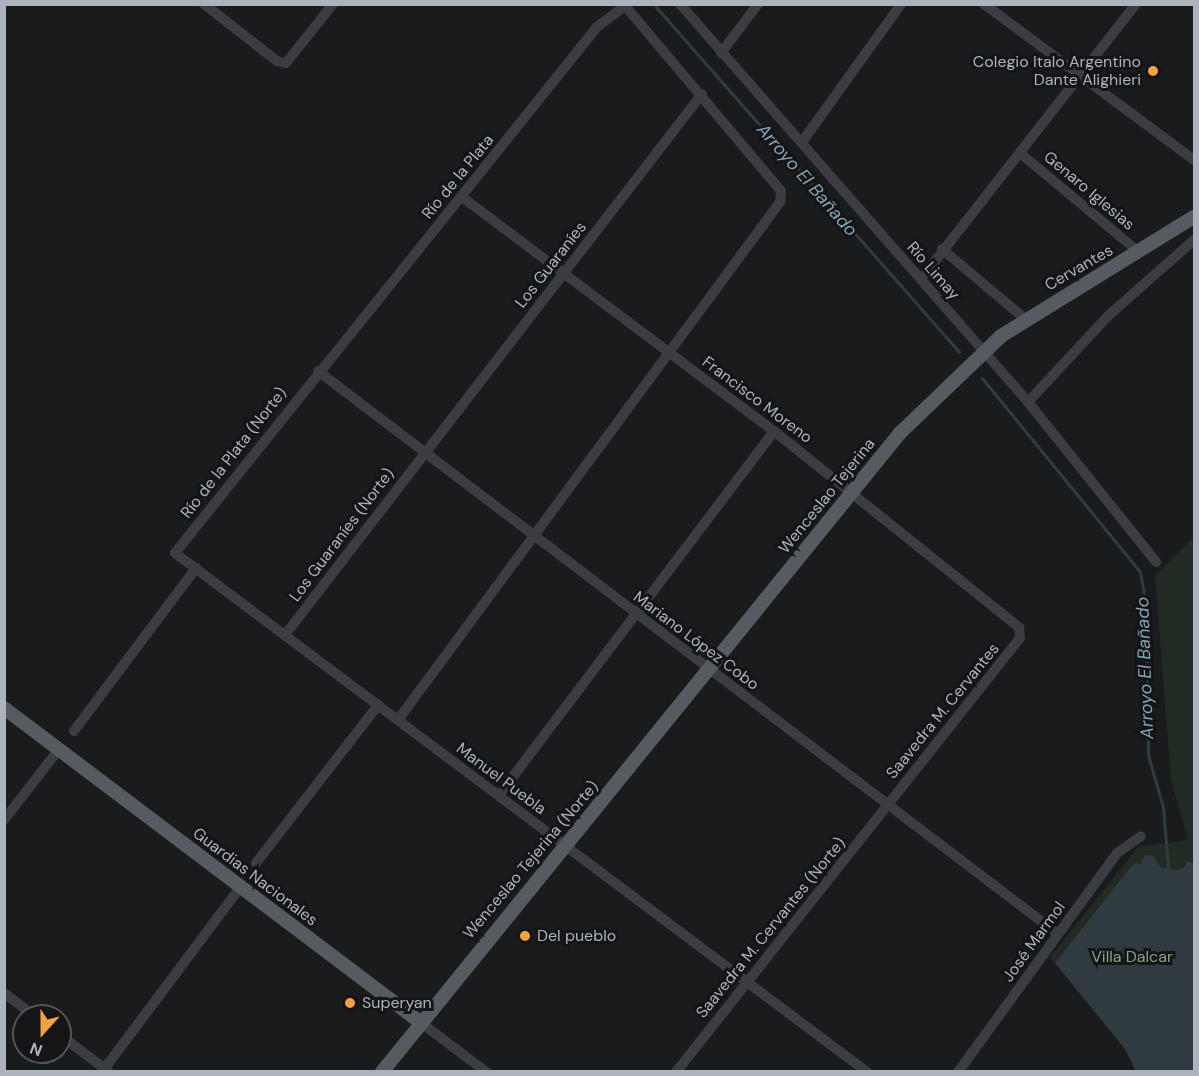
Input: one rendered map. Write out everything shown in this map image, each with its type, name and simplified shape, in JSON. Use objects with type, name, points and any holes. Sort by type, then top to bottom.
[{"type":"main road","name":"Cervantes","points":[[984,352],[1025,319],[1194,217]]},
{"type":"main road","name":"Wenceslao Tejerina","points":[[707,670],[900,433],[984,352]]},
{"type":"main road","name":"Wenceslao Tejerina (Norte)","points":[[382,1071],[707,670]]},
{"type":"main road","name":"Guardias Nacionales","points":[[4,708],[420,1022]]},
{"type":"street","points":[[204,4],[277,61],[286,63],[333,4]]},
{"type":"street","name":"Río Limay","points":[[680,4],[1028,402],[1156,562]]},
{"type":"street","points":[[721,53],[758,4]]},
{"type":"street","points":[[802,142],[901,4]]},
{"type":"street","points":[[984,4],[1083,74],[1194,160]]},
{"type":"street","points":[[921,279],[942,249],[1083,74],[1136,4]]},
{"type":"street","points":[[398,720],[780,202],[782,191],[625,6]]},
{"type":"street","name":"Río de la Plata","points":[[318,371],[597,27],[625,6]]},
{"type":"street","name":"Los Guaraníes","points":[[424,454],[702,94]]},
{"type":"street","name":"Genaro Iglesias","points":[[1020,153],[1139,252]]},
{"type":"street","name":"Francisco Moreno","points":[[462,196],[774,431],[1019,627],[1020,638]]},
{"type":"street","points":[[1028,402],[1108,316],[1194,240]]},
{"type":"street","points":[[942,249],[1025,319]]},
{"type":"street","name":"Mariano López Cobo","points":[[318,371],[533,538],[707,670],[889,803],[1058,934]]},
{"type":"street","name":"Río de la Plata (Norte)","points":[[175,553],[318,371]]},
{"type":"street","points":[[499,795],[634,613],[774,431]]},
{"type":"street","name":"Los Guaraníes (Norte)","points":[[285,635],[424,454]]},
{"type":"street","name":"Manuel Puebla","points":[[175,553],[867,1071]]},
{"type":"street","points":[[74,731],[196,568]]},
{"type":"street","name":"Saavedra M. Cervantes","points":[[889,803],[1020,638]]},
{"type":"street","points":[[256,863],[378,705]]},
{"type":"street","points":[[4,820],[59,749]]},
{"type":"street","name":"Saavedra M. Cervantes (Norte)","points":[[676,1071],[889,803]]},
{"type":"street","name":"José Marmol","points":[[958,1071],[1117,853],[1141,836]]},
{"type":"street","points":[[72,1045],[104,1070],[241,886]]},
{"type":"street","points":[[4,993],[19,1004]]},
{"type":"street","name":"Guardias Nacionales","points":[[420,1022],[486,1071]]},
{"type":"green space","name":"Villa Dalcar","points":[[1194,536],[1194,1071],[1136,1071],[1125,1049],[1050,957],[1138,847],[1188,840],[1171,780],[1155,576]]},
{"type":"shaded area","name":"Villa Dalcar","points":[[1145,855],[1154,856],[1160,867],[1176,870],[1185,867],[1187,861],[1194,863],[1194,1071],[1136,1071],[1125,1049],[1055,963],[1134,863],[1141,864]]},
{"type":"waterway","name":"Arroyo El Bañado","points":[[656,7],[959,352]]},
{"type":"waterway","name":"Arroyo El Bañado","points":[[982,378],[1140,572],[1146,606],[1148,755],[1163,807],[1168,868]]},
{"type":"place","name":"Colegio Italo Argentino Dante Alighieri","points":[[1153,71]]},
{"type":"place","name":"Del pueblo","points":[[525,936]]},
{"type":"place","name":"Superyan","points":[[350,1003]]}]
